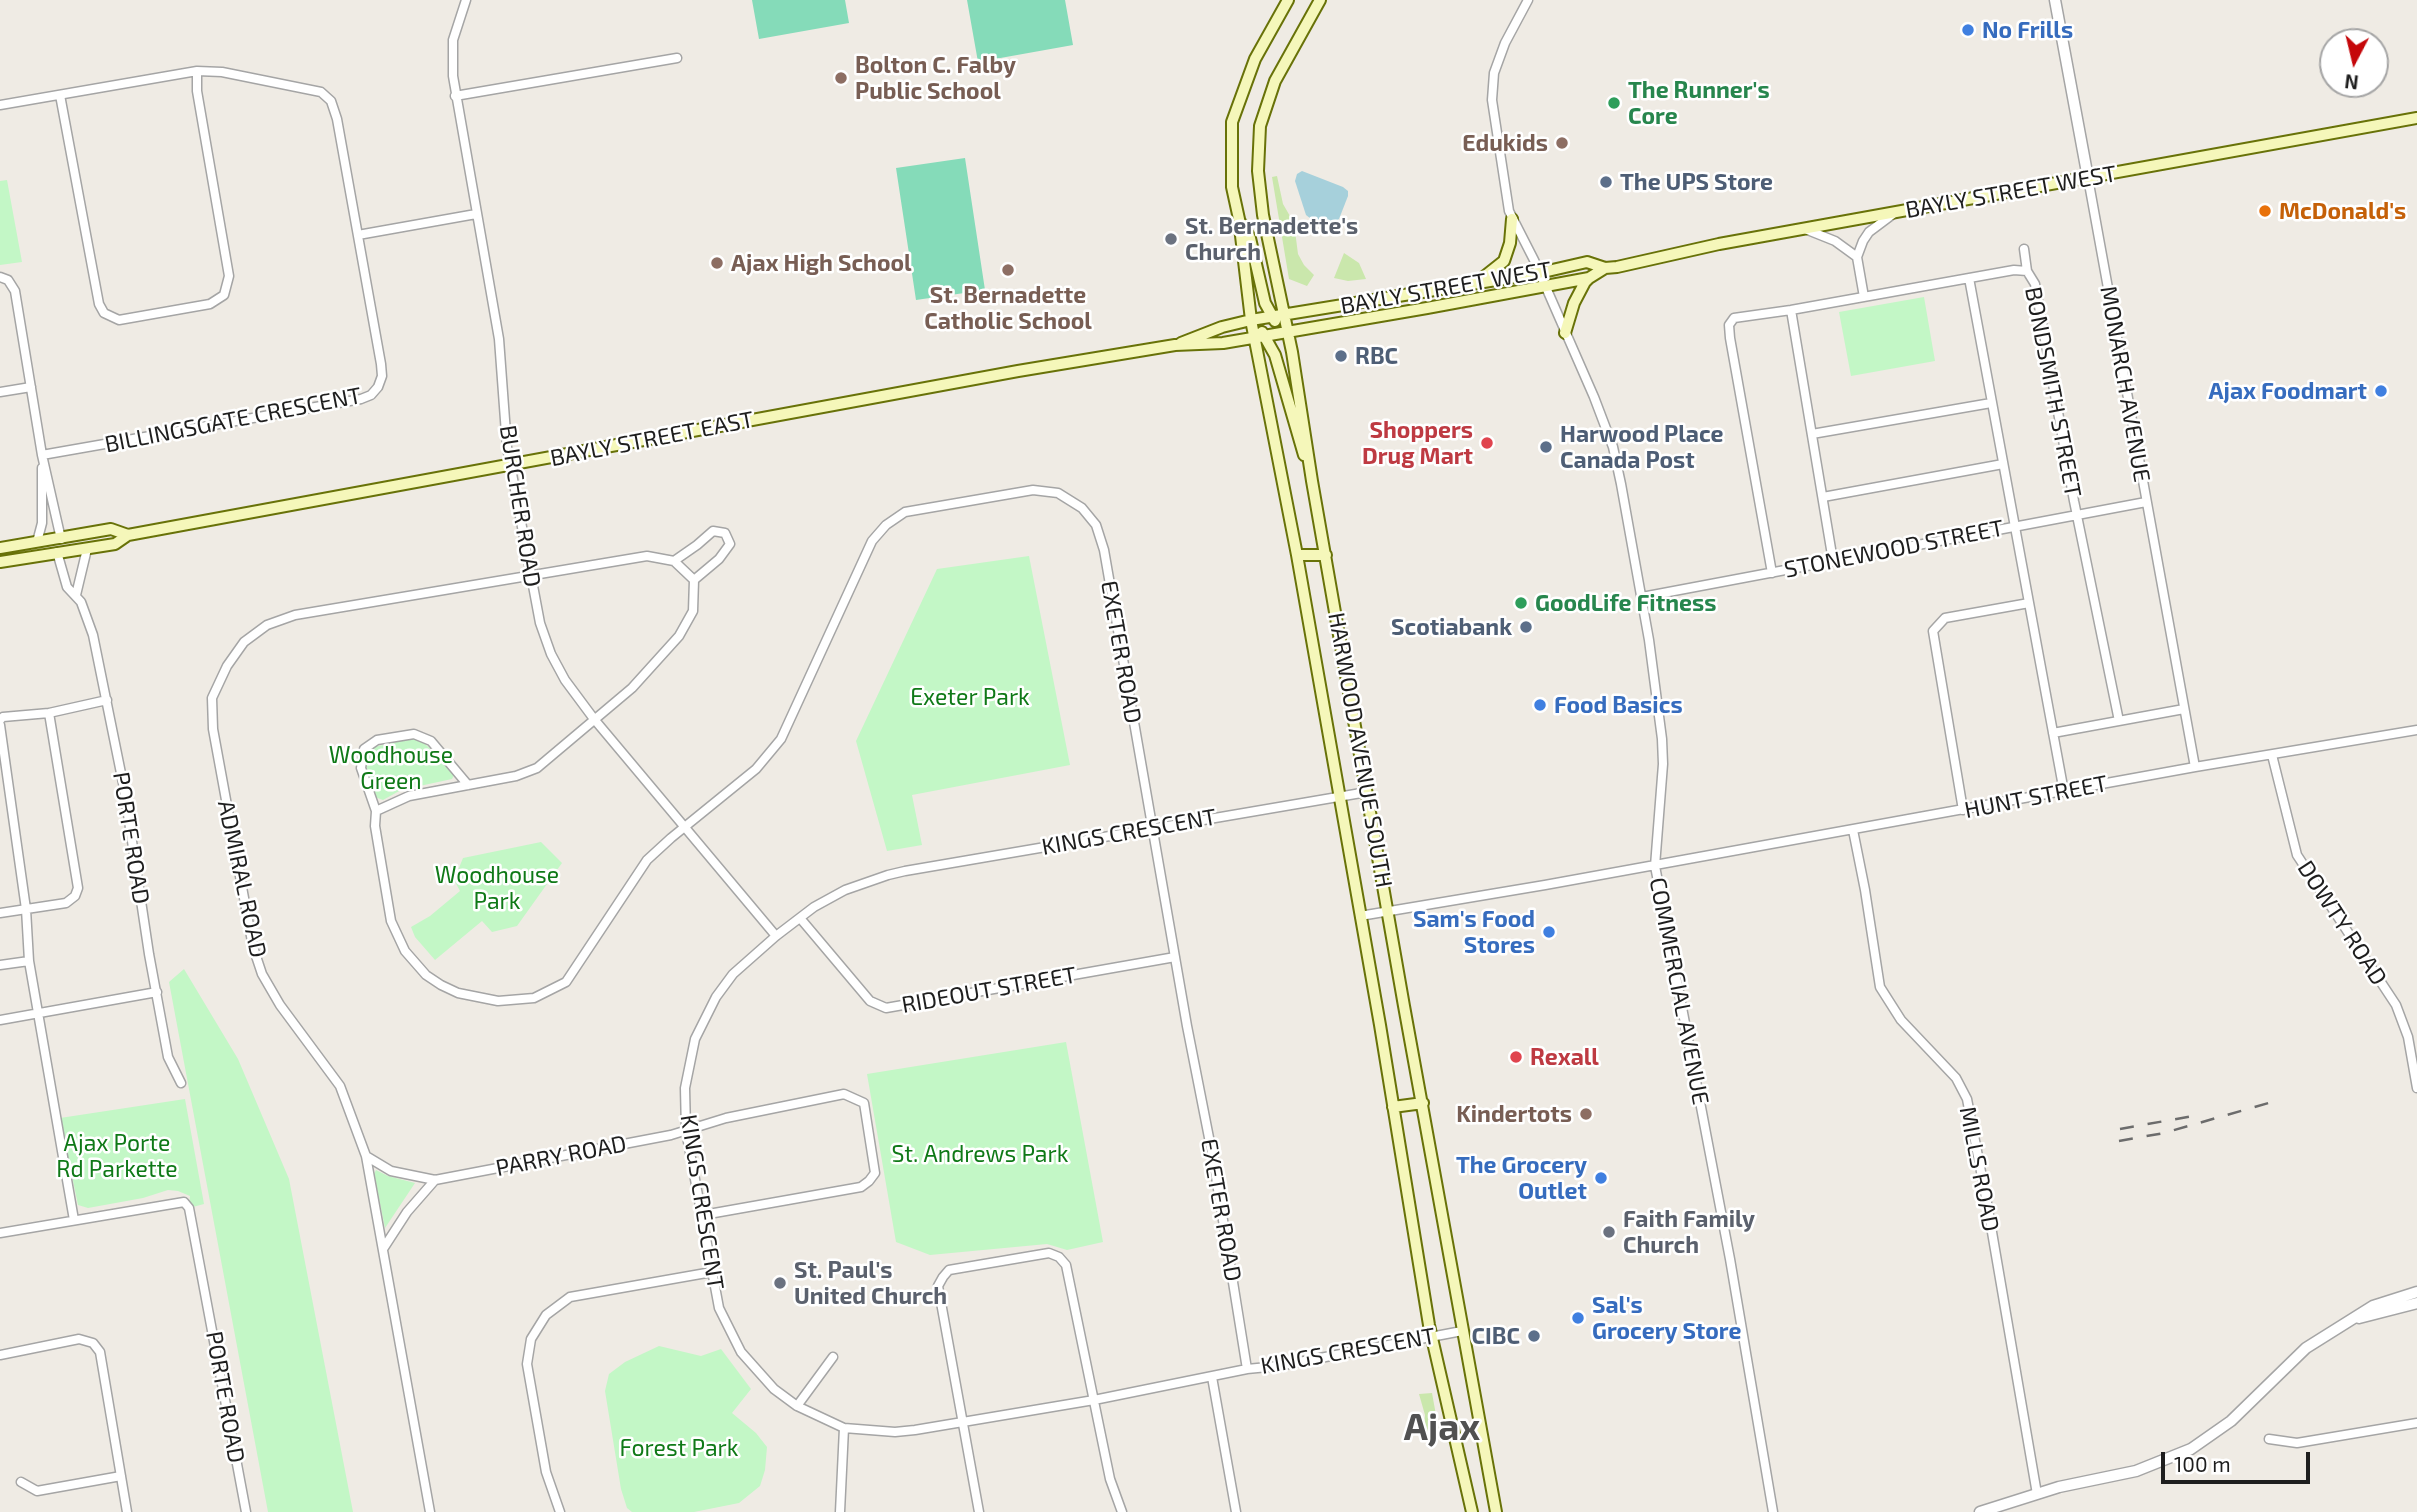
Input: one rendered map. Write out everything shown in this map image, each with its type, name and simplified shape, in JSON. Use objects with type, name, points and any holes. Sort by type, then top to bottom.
[{"type":"main road","name":"HARWOOD AVENUE SOUTH","points":[[1288,0],[1255,59],[1231,122],[1232,187],[1239,219],[1251,320],[1260,336],[1432,1337],[1472,1512]]},
{"type":"main road","name":"HARWOOD AVENUE SOUTH","points":[[1320,0],[1275,81],[1259,126],[1258,171],[1263,215],[1289,331],[1312,481],[1496,1512]]},
{"type":"main road","name":"BAYLY STREET WEST","points":[[1260,336],[1589,278],[1605,268],[1804,229],[2417,118]]},
{"type":"main road","points":[[1239,219],[1250,238],[1265,303],[1279,327],[1289,331]]},
{"type":"main road","points":[[1479,282],[1504,261],[1513,219]]},
{"type":"main road","name":"BAYLY STREET WEST","points":[[1272,317],[1587,262],[1605,268]]},
{"type":"main road","points":[[1565,333],[1574,303],[1589,278]]},
{"type":"main road","name":"BAYLY STREET EAST","points":[[1175,345],[1195,336],[1251,320],[1272,317]]},
{"type":"main road","points":[[1260,336],[1275,355],[1312,481]]},
{"type":"main road","name":"BAYLY STREET EAST","points":[[0,562],[115,544],[128,535],[1018,371],[1175,345],[1223,343],[1260,336]]},
{"type":"main road","name":"BAYLY STREET EAST","points":[[0,548],[111,529],[128,535]]},
{"type":"main road","points":[[57,552],[61,539]]},
{"type":"main road","points":[[1297,555],[1326,555]]},
{"type":"main road","points":[[1393,1107],[1423,1103]]},
{"type":"street","name":"BURCHER ROAD","points":[[466,0],[453,40],[455,96],[499,339],[511,466],[540,623],[551,654],[565,680],[594,719],[776,936]]},
{"type":"street","name":"COMMERCIAL AVENUE","points":[[1528,0],[1505,43],[1494,73],[1492,100],[1509,211],[1545,285],[1613,447],[1642,597],[1662,739],[1663,764],[1656,866],[1730,1259],[1773,1512]]},
{"type":"street","name":"MONARCH AVENUE","points":[[2055,0],[2195,767]]},
{"type":"street","points":[[455,96],[677,58]]},
{"type":"street","points":[[60,94],[99,304],[104,313],[119,320],[210,304],[224,295],[229,276],[197,91],[197,71]]},
{"type":"street","name":"BILLINGSGATE CRESCENT","points":[[0,105],[197,71],[222,72],[321,92],[331,101],[337,119],[381,364],[382,376],[378,387],[371,395],[361,399],[43,455]]},
{"type":"street","points":[[1864,297],[1857,257],[1870,232],[1894,213]]},
{"type":"street","points":[[358,235],[476,214]]},
{"type":"street","points":[[1804,229],[1835,241],[1857,257]]},
{"type":"street","name":"BONDSMITH STREET","points":[[2024,249],[2027,271],[2035,284],[2077,515],[2119,721]]},
{"type":"street","name":"BONDSMITH STREET","points":[[1772,573],[1730,338],[1729,324],[1734,318],[2014,270],[2027,271]]},
{"type":"street","points":[[0,277],[8,280],[15,291],[43,455],[61,539]]},
{"type":"street","points":[[1969,278],[2064,792]]},
{"type":"street","points":[[1791,310],[1833,561]]},
{"type":"street","points":[[0,393],[31,387]]},
{"type":"street","points":[[1812,433],[1991,402]]},
{"type":"street","points":[[37,542],[42,523],[43,455]]},
{"type":"street","points":[[1823,497],[2003,464]]},
{"type":"street","name":"EXETER ROAD","points":[[468,785],[431,741],[414,734],[377,740],[364,749],[361,768],[376,811],[375,826],[391,921],[405,951],[426,975],[441,985],[458,993],[498,1000],[534,998],[566,982],[647,860],[757,769],[781,738],[872,541],[886,525],[905,512],[1033,490],[1058,494],[1082,508],[1096,525],[1104,550],[1213,1157],[1247,1369]]},
{"type":"street","name":"STONEWOOD STREET","points":[[1642,597],[2146,502]]},
{"type":"street","points":[[376,811],[409,796],[516,776],[537,768],[632,688],[679,636],[693,611],[694,580],[719,559],[730,544],[725,533],[713,531],[674,561],[694,580]]},
{"type":"street","points":[[76,595],[87,549]]},
{"type":"street","name":"PORTE ROAD","points":[[57,552],[67,587],[81,602],[93,635],[138,871],[168,1057],[181,1083]]},
{"type":"street","name":"ADMIRAL ROAD","points":[[430,1512],[366,1156],[340,1086],[280,1005],[262,974],[253,947],[213,729],[212,698],[244,642],[267,625],[295,615],[647,556],[674,561]]},
{"type":"street","points":[[1963,810],[1933,631],[1945,618],[2029,603]]},
{"type":"street","points":[[0,1233],[74,1220],[29,961],[26,909],[0,723],[9,716],[49,713],[107,700]]},
{"type":"street","points":[[2053,733],[2184,709]]},
{"type":"street","points":[[0,913],[66,903],[75,896],[78,888],[49,713]]},
{"type":"street","name":"HUNT STREET","points":[[1388,913],[2195,767],[2417,730]]},
{"type":"street","name":"DOWTY ROAD","points":[[2272,755],[2297,855],[2396,1005],[2408,1037],[2417,1088]]},
{"type":"street","name":"KINGS CRESCENT","points":[[1367,792],[888,875],[845,890],[776,936],[733,974],[716,997],[695,1040],[685,1088],[686,1130],[719,1308],[741,1352],[774,1389],[797,1406],[844,1428],[895,1432],[962,1422],[1462,1331]]},
{"type":"street","name":"MILLS ROAD","points":[[1853,831],[1880,987],[1902,1020],[1956,1078],[1967,1099],[2037,1494]]},
{"type":"street","points":[[1360,916],[1388,913]]},
{"type":"street","name":"RIDEOUT STREET","points":[[800,918],[870,1000],[886,1008],[1175,957]]},
{"type":"street","points":[[0,965],[29,961]]},
{"type":"street","points":[[0,1020],[157,992]]},
{"type":"street","name":"PARRY ROAD","points":[[366,1156],[391,1171],[435,1180],[686,1130],[726,1118],[844,1094],[864,1103],[875,1172],[869,1181],[861,1186],[703,1215]]},
{"type":"street","points":[[383,1249],[407,1212],[435,1180]]},
{"type":"street","name":"PORTE ROAD","points":[[74,1220],[184,1202],[190,1208],[246,1512]]},
{"type":"street","points":[[979,1512],[939,1286],[949,1270],[1049,1253],[1059,1257],[1066,1265],[1110,1479],[1122,1512]]},
{"type":"street","points":[[560,1512],[546,1472],[527,1364],[531,1339],[546,1315],[570,1297],[712,1272]]},
{"type":"street","points":[[1980,1512],[2037,1494],[2136,1471],[2191,1449],[2231,1421],[2306,1348],[2373,1306],[2417,1292]]},
{"type":"street","points":[[2351,1320],[2417,1303]]},
{"type":"street","points":[[0,1355],[79,1339],[93,1343],[100,1352],[127,1512]]},
{"type":"street","points":[[797,1406],[833,1356]]},
{"type":"street","points":[[1212,1377],[1236,1512]]},
{"type":"street","points":[[2269,1439],[2297,1443],[2417,1423]]},
{"type":"street","points":[[840,1512],[844,1428]]},
{"type":"street","points":[[21,1482],[37,1491],[121,1476]]},
{"type":"green space","points":[[752,0],[845,0],[849,23],[759,39]]},
{"type":"green space","points":[[967,0],[1065,0],[1073,45],[978,62]]},
{"type":"green space","points":[[965,158],[985,290],[916,300],[896,168]]},
{"type":"green space","points":[[1277,176],[1283,204],[1294,223],[1298,254],[1314,275],[1307,286],[1289,279],[1272,177]]},
{"type":"green space","points":[[7,180],[22,262],[0,265],[0,181]]},
{"type":"green space","points":[[1344,253],[1359,263],[1366,279],[1348,281],[1334,278]]},
{"type":"green space","points":[[1924,297],[1935,361],[1851,376],[1839,312]]},
{"type":"green space","name":"Exeter Park","points":[[1029,556],[1070,765],[912,795],[922,845],[887,851],[856,741],[937,569]]},
{"type":"green space","name":"Woodhouse Green","points":[[414,738],[424,743],[451,768],[454,775],[452,779],[401,790],[383,800],[375,797],[371,793],[366,756],[374,747]]},
{"type":"green space","name":"Woodhouse Park","points":[[541,842],[562,863],[517,926],[492,932],[482,921],[435,960],[415,937],[411,927],[430,916],[460,891],[454,880],[463,858]]},
{"type":"green space","points":[[184,969],[238,1059],[289,1179],[353,1512],[268,1512],[169,982]]},
{"type":"green space","name":"St. Andrews Park","points":[[1066,1042],[1103,1242],[1067,1250],[1047,1244],[930,1255],[896,1242],[867,1074]]},
{"type":"green space","name":"Ajax Porte Rd Parkette","points":[[185,1099],[204,1204],[189,1208],[190,1196],[168,1190],[143,1198],[88,1208],[78,1205],[60,1118]]},
{"type":"green space","points":[[376,1170],[415,1183],[385,1228],[374,1174]]},
{"type":"green space","name":"Forest Park","points":[[659,1346],[701,1356],[721,1349],[751,1389],[732,1413],[756,1433],[767,1447],[765,1470],[760,1486],[739,1503],[694,1512],[632,1512],[627,1508],[621,1489],[605,1391],[609,1374],[625,1362]]},
{"type":"green space","points":[[1432,1393],[1440,1437],[1424,1430],[1425,1415],[1419,1394]]},
{"type":"water","points":[[1302,171],[1348,191],[1339,219],[1331,226],[1320,226],[1306,215],[1295,181],[1297,174]]},
{"type":"railway","points":[[2119,1141],[2164,1133],[2279,1100]]},
{"type":"railway","points":[[2120,1129],[2193,1116]]},
{"type":"place","name":"No Frills","points":[[1968,30]]},
{"type":"place","name":"Bolton C. Falby Public School","points":[[841,78]]},
{"type":"place","name":"The Runner's Core","points":[[1614,103]]},
{"type":"place","name":"Edukids","points":[[1562,143]]},
{"type":"place","name":"The UPS Store","points":[[1606,182]]},
{"type":"place","name":"McDonald's","points":[[2265,211]]},
{"type":"place","name":"St. Bernadette's Church","points":[[1171,239]]},
{"type":"place","name":"Ajax High School","points":[[717,263]]},
{"type":"place","name":"St. Bernadette Catholic School","points":[[1008,270]]},
{"type":"place","name":"RBC","points":[[1341,356]]},
{"type":"place","name":"Ajax Foodmart","points":[[2381,391]]},
{"type":"place","name":"Shoppers Drug Mart","points":[[1487,443]]},
{"type":"place","name":"Harwood Place Canada Post","points":[[1546,447]]},
{"type":"place","name":"GoodLife Fitness","points":[[1521,603]]},
{"type":"place","name":"Scotiabank","points":[[1526,627]]},
{"type":"place","name":"Food Basics","points":[[1540,705]]},
{"type":"place","name":"Sam's Food Stores","points":[[1549,932]]},
{"type":"place","name":"Rexall","points":[[1516,1057]]},
{"type":"place","name":"Kindertots","points":[[1586,1114]]},
{"type":"place","name":"The Grocery Outlet","points":[[1601,1178]]},
{"type":"place","name":"Faith Family Church","points":[[1609,1232]]},
{"type":"place","name":"St. Paul's United Church","points":[[780,1283]]},
{"type":"place","name":"Sal's Grocery Store","points":[[1578,1318]]},
{"type":"place","name":"CIBC","points":[[1534,1336]]},
{"type":"district","name":"Ajax","points":[[1442,1428]]}]
